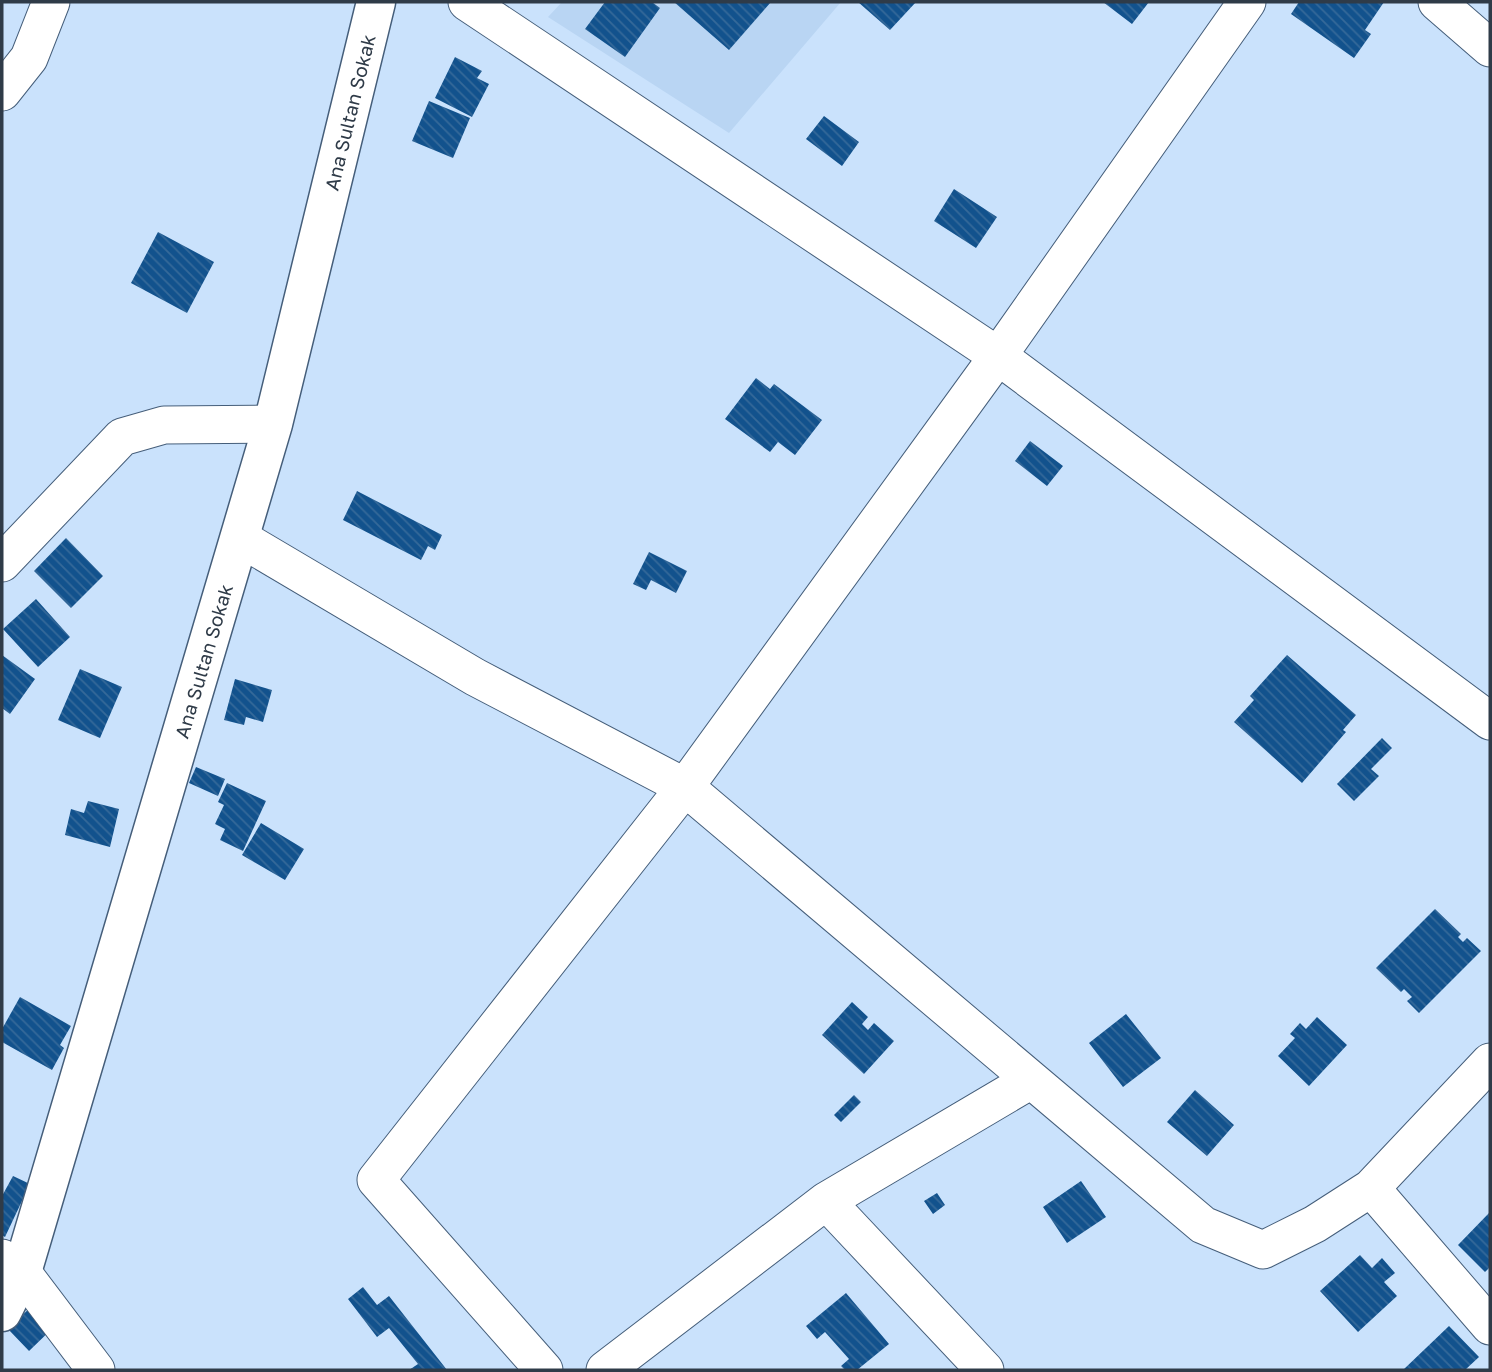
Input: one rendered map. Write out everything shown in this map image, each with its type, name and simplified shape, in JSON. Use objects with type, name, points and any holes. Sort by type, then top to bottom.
[{"type":"street","points":[[2,92],[29,58],[51,2]]},
{"type":"street","name":"Ana Sultan Sokak","points":[[2,1312],[12,1265],[240,538],[273,424],[376,2]]},
{"type":"street","points":[[467,2],[998,356],[1490,721]]},
{"type":"street","points":[[544,1370],[376,1180],[685,787],[998,356],[1247,2]]},
{"type":"street","points":[[1437,2],[1490,48]]},
{"type":"street","points":[[2,563],[122,437],[164,425],[273,424]]},
{"type":"street","points":[[240,538],[475,677],[685,787],[1203,1225],[1263,1250],[1315,1224],[1371,1188],[1490,1062]]},
{"type":"street","points":[[605,1370],[826,1201],[1031,1080]]},
{"type":"street","points":[[1371,1188],[1490,1325]]},
{"type":"street","points":[[826,1201],[985,1370]]},
{"type":"street","points":[[12,1265],[96,1370]]},
{"type":"shaded area","points":[[562,2],[841,2],[729,133],[548,17]]},
{"type":"building","points":[[605,2],[652,2],[660,8],[625,57],[585,29]]},
{"type":"building","points":[[674,2],[771,2],[729,50]]},
{"type":"building","points":[[858,2],[916,2],[890,30]]},
{"type":"building","points":[[1103,2],[1149,2],[1132,24]]},
{"type":"building","points":[[1299,2],[1384,2],[1365,30],[1371,34],[1354,58],[1291,14]]},
{"type":"building","points":[[455,57],[482,71],[477,78],[489,84],[472,117],[435,98]]},
{"type":"building","points":[[429,101],[470,118],[453,158],[412,141]]},
{"type":"building","points":[[824,116],[859,142],[842,166],[806,139]]},
{"type":"building","points":[[954,189],[997,217],[976,248],[934,221]]},
{"type":"building","points":[[158,232],[214,262],[187,313],[131,283]]},
{"type":"building","points":[[756,378],[770,389],[774,384],[822,420],[795,455],[778,442],[770,452],[725,419]]},
{"type":"building","points":[[1030,441],[1063,466],[1047,486],[1015,461]]},
{"type":"building","points":[[357,491],[442,535],[435,550],[428,546],[421,560],[343,520]]},
{"type":"building","points":[[66,538],[103,576],[71,608],[34,571]]},
{"type":"building","points":[[649,552],[687,571],[676,593],[651,580],[646,590],[633,584]]},
{"type":"building","points":[[36,599],[70,637],[38,667],[3,629]]},
{"type":"building","points":[[2,655],[35,679],[10,714],[2,708]]},
{"type":"building","points":[[1287,655],[1356,715],[1343,730],[1346,732],[1302,783],[1234,722],[1254,700],[1250,696]]},
{"type":"building","points":[[80,669],[122,687],[100,738],[58,720]]},
{"type":"building","points":[[235,679],[272,690],[263,722],[246,717],[244,725],[224,720]]},
{"type":"building","points":[[1382,738],[1392,748],[1371,769],[1379,776],[1354,801],[1337,784]]},
{"type":"building","points":[[196,767],[225,779],[218,796],[189,783]]},
{"type":"building","points":[[227,783],[266,801],[243,851],[220,840],[225,829],[215,824],[224,805],[218,802]]},
{"type":"building","points":[[88,801],[119,809],[110,847],[65,835],[71,809],[84,813]]},
{"type":"building","points":[[261,823],[304,849],[285,880],[242,855]]},
{"type":"building","points":[[1435,909],[1461,934],[1458,937],[1463,942],[1467,938],[1481,951],[1419,1013],[1407,1001],[1412,997],[1404,989],[1401,992],[1376,968]]},
{"type":"building","points":[[20,997],[71,1026],[60,1045],[64,1048],[52,1070],[2,1042],[2,1029]]},
{"type":"building","points":[[852,1002],[868,1017],[862,1024],[868,1030],[874,1023],[894,1041],[864,1074],[822,1035]]},
{"type":"building","points":[[1126,1014],[1161,1058],[1123,1087],[1089,1043]]},
{"type":"building","points":[[1317,1017],[1347,1045],[1309,1086],[1278,1056],[1295,1038],[1290,1034],[1300,1023],[1306,1029]]},
{"type":"building","points":[[1195,1090],[1234,1125],[1207,1156],[1167,1122]]},
{"type":"building","points":[[854,1095],[861,1102],[841,1122],[834,1115]]},
{"type":"building","points":[[13,1176],[30,1184],[5,1237],[2,1235],[2,1196]]},
{"type":"building","points":[[1081,1181],[1106,1217],[1067,1243],[1043,1207]]},
{"type":"building","points":[[937,1193],[945,1205],[933,1214],[924,1201]]},
{"type":"building","points":[[1490,1212],[1490,1267],[1485,1272],[1458,1245]]},
{"type":"building","points":[[1360,1255],[1372,1268],[1382,1258],[1395,1273],[1384,1282],[1397,1296],[1358,1332],[1320,1291]]},
{"type":"building","points":[[363,1287],[377,1305],[389,1296],[447,1370],[409,1370],[418,1364],[389,1328],[377,1337],[348,1299]]},
{"type":"building","points":[[846,1293],[889,1344],[857,1370],[845,1370],[841,1366],[849,1359],[825,1332],[817,1339],[806,1326]]},
{"type":"building","points":[[35,1303],[56,1325],[29,1351],[8,1329]]},
{"type":"building","points":[[1449,1326],[1479,1357],[1465,1370],[1403,1370]]}]
